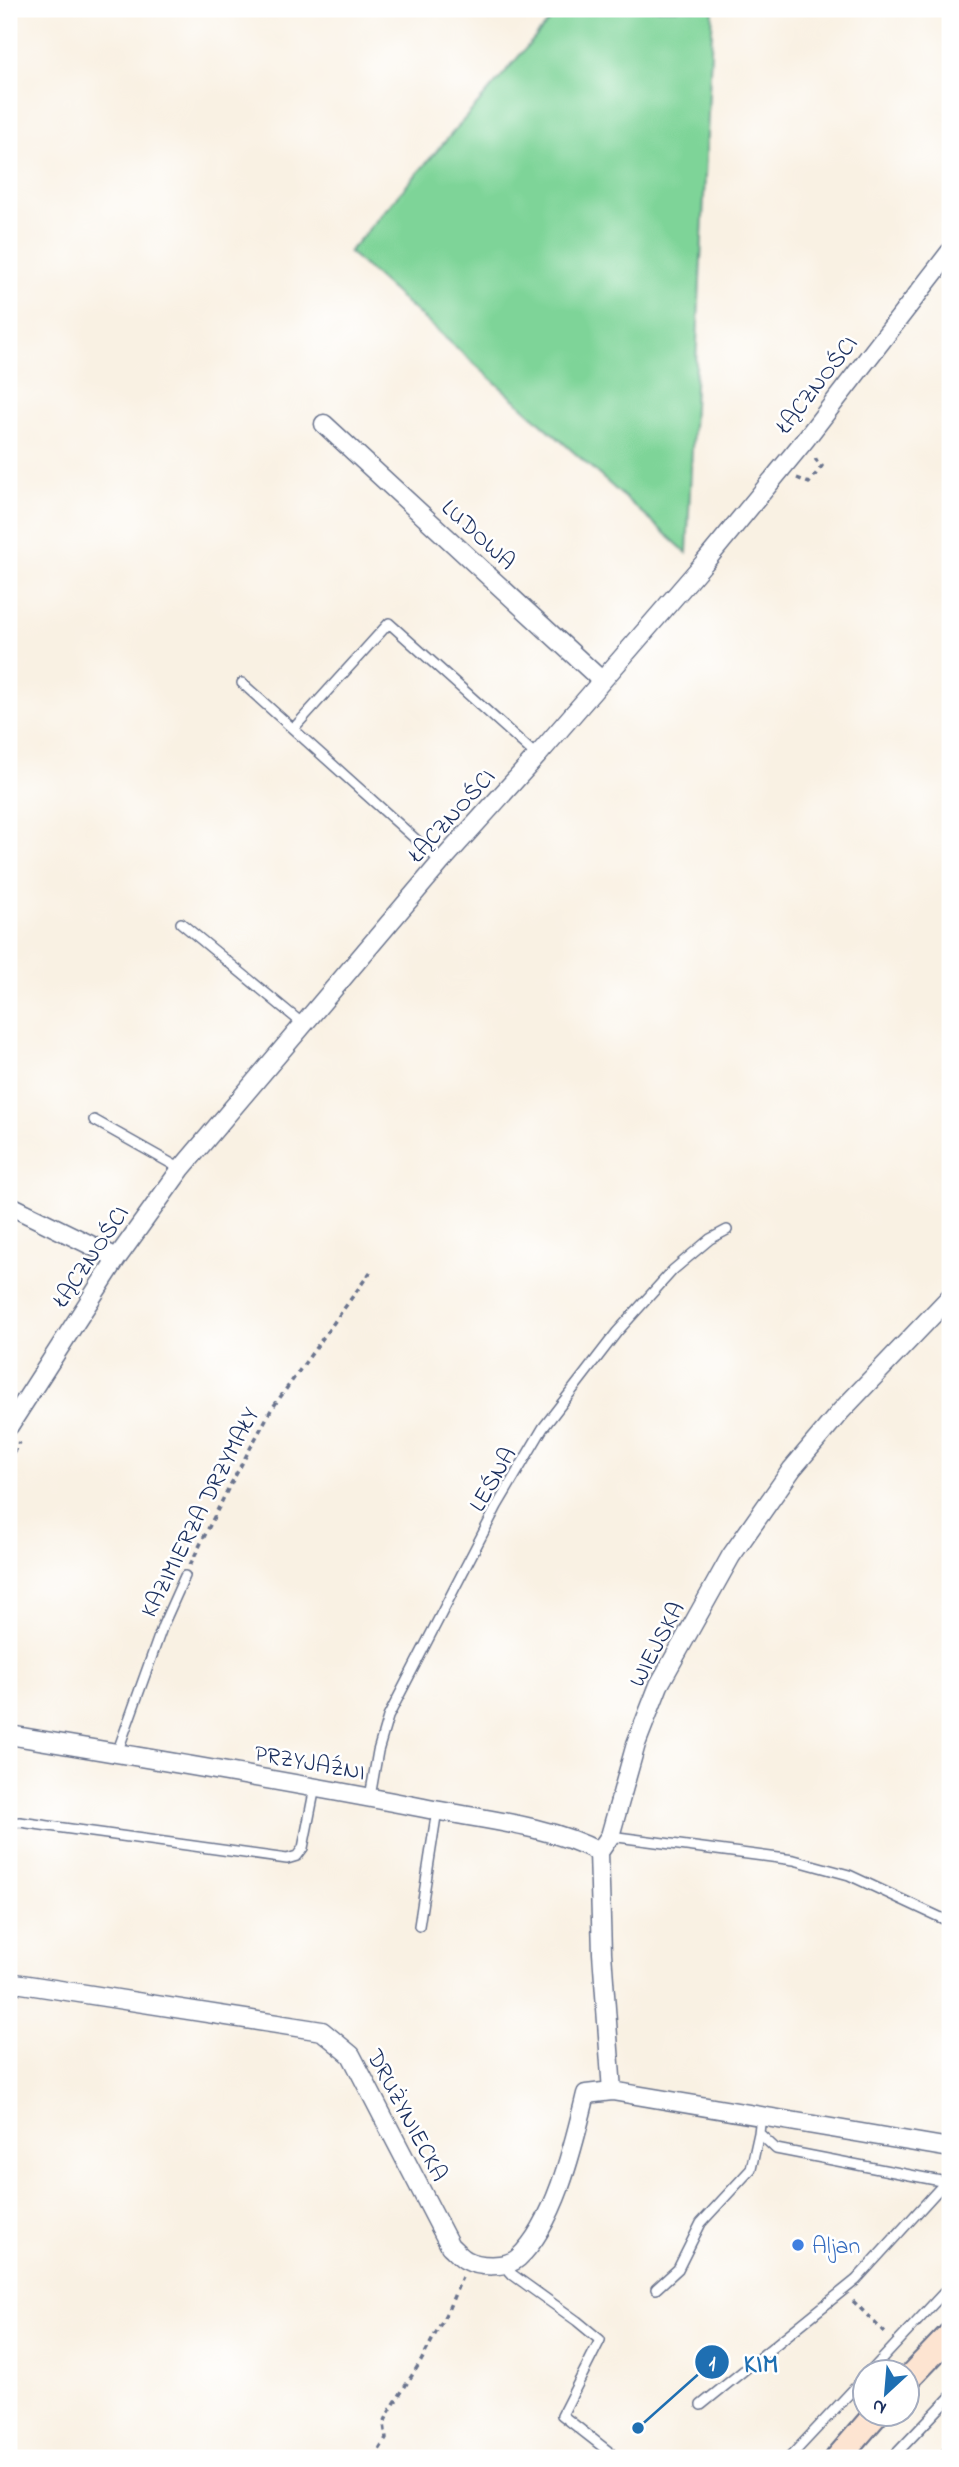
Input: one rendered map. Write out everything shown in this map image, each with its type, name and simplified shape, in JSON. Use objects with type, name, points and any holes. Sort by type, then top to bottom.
[{"type":"main road","points":[[920,2368],[947,2343]]},
{"type":"main road","points":[[838,2458],[864,2428]]},
{"type":"street","name":"ŁĄCZNOŚCI","points":[[9,1426],[117,1258],[181,1169],[441,862],[704,563],[950,252]]},
{"type":"street","name":"LUDOWA","points":[[324,424],[601,680]]},
{"type":"street","points":[[9,1205],[117,1258]]},
{"type":"street","name":"WIEJSKA","points":[[599,1852],[610,1836],[636,1744],[659,1685],[732,1556],[792,1469],[832,1420],[950,1297]]},
{"type":"street","name":"PRZYJAŹNI","points":[[9,1735],[437,1810],[527,1828],[582,1843],[599,1852]]},
{"type":"street","points":[[599,1852],[602,1953],[612,2091]]},
{"type":"street","name":"DRUŻYNIECKA","points":[[9,1982],[322,2031],[351,2055],[450,2246],[467,2261]]},
{"type":"street","points":[[467,2261],[504,2265],[517,2259],[547,2219],[573,2146],[586,2094],[612,2091],[760,2124],[950,2148]]},
{"type":"lane","points":[[293,729],[389,623],[537,756]]},
{"type":"lane","points":[[242,683],[441,862]]},
{"type":"lane","points":[[181,923],[303,1024]]},
{"type":"lane","points":[[94,1120],[181,1169]]},
{"type":"lane","name":"LEŚNA","points":[[370,1797],[378,1751],[388,1717],[497,1506],[543,1428],[617,1332],[673,1270],[709,1239],[727,1230]]},
{"type":"lane","name":"KAZIMIERZA DRZYMAŁY","points":[[117,1753],[163,1625],[185,1576]]},
{"type":"lane","points":[[9,1823],[20,1822],[287,1859],[297,1856],[303,1848],[314,1787]]},
{"type":"lane","points":[[419,1926],[437,1810]]},
{"type":"lane","points":[[610,1836],[794,1860],[849,1875],[950,1922]]},
{"type":"lane","points":[[760,2124],[776,2149],[948,2180]]},
{"type":"lane","points":[[656,2289],[678,2269],[701,2223],[751,2169],[760,2124]]},
{"type":"lane","points":[[701,2405],[856,2280],[948,2180]]},
{"type":"lane","points":[[504,2265],[513,2275],[600,2340],[562,2415],[617,2458]]},
{"type":"lane","points":[[883,2358],[950,2286]]},
{"type":"lane","points":[[789,2458],[850,2393]]},
{"type":"lane","points":[[892,2458],[950,2397]]},
{"type":"lane","points":[[941,2458],[950,2449]]},
{"type":"path","name":"KAZIMIERZA DRZYMAŁY","points":[[185,1576],[226,1491],[271,1410],[371,1271]]},
{"type":"path","points":[[374,2458],[386,2439],[384,2423],[389,2412],[421,2361],[448,2310],[467,2261]]},
{"type":"path","points":[[843,2291],[896,2344]]},
{"type":"green space","points":[[560,9],[713,9],[687,553],[349,252]]},
{"type":"place","name":"Aljan","points":[[798,2245]]},
{"type":"place","name":"KIM","points":[[638,2428]]}]
